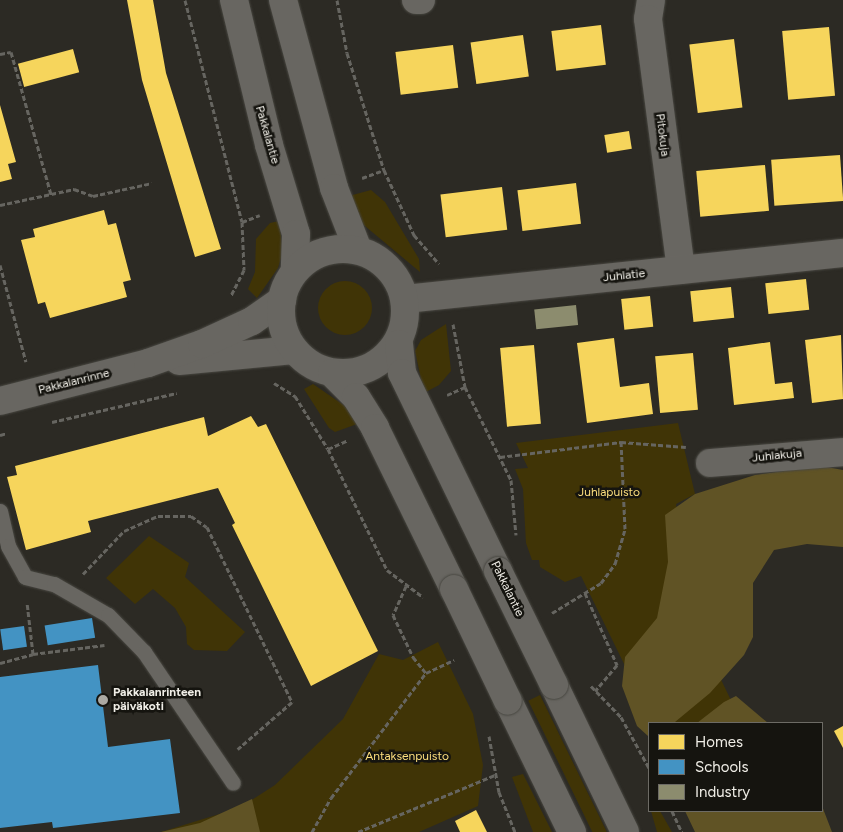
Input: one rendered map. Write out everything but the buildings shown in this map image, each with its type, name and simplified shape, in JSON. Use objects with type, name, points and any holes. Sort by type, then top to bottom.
[{"type":"street","name":"Pakkalantie","points":[[234,0],[268,145],[296,234],[295,270]]},
{"type":"street","points":[[283,0],[331,180],[358,250]]},
{"type":"street","points":[[416,0],[421,0]]},
{"type":"street","name":"Pitokuja","points":[[651,0],[648,19],[681,270]]},
{"type":"street","points":[[332,373],[356,371],[380,360],[399,344],[406,318],[405,299],[392,271],[358,250],[336,249],[295,270],[282,300],[283,330],[293,350],[306,362],[332,373],[356,397],[375,428],[572,832]]},
{"type":"street","name":"Juhlatie","points":[[405,299],[843,254]]},
{"type":"street","name":"Pakkalanrinne","points":[[0,401],[148,363],[252,321],[282,300]]},
{"type":"street","name":"Pakkalantie","points":[[399,344],[402,373],[624,832]]},
{"type":"street","name":"Pakkalanrinne","points":[[148,363],[293,350]]},
{"type":"street","name":"Juhlakuja","points":[[710,463],[843,452]]},
{"type":"lane","points":[[0,511],[8,546],[25,577],[70,592],[108,615],[134,642],[234,784]]},
{"type":"path","points":[[0,54],[11,52],[51,194]]},
{"type":"path","points":[[0,205],[74,189],[93,196],[152,183]]},
{"type":"path","points":[[0,265],[26,362]]},
{"type":"path","points":[[48,423],[188,391]]},
{"type":"path","points":[[0,435],[10,432]]},
{"type":"path","points":[[500,457],[621,442],[685,446],[710,463]]},
{"type":"path","points":[[70,592],[102,550],[124,531],[158,516],[191,516],[207,527],[292,702],[281,716],[220,763]]},
{"type":"path","points":[[25,577],[33,654]]},
{"type":"path","points":[[406,586],[393,615],[413,656],[426,673]]},
{"type":"path","points":[[585,593],[617,665],[595,691]]},
{"type":"path","points":[[0,663],[33,654],[134,642]]},
{"type":"path","points":[[583,678],[621,717],[648,766]]},
{"type":"path","points":[[488,731],[495,775],[514,832]]},
{"type":"path","points":[[358,832],[495,775]]},
{"type":"path","points":[[672,812],[682,832]]},
{"type":"green space","points":[[371,190],[385,202],[419,259],[420,272],[359,221],[349,196]]},
{"type":"green space","points":[[279,221],[283,251],[278,268],[257,298],[248,289],[255,272],[256,239],[270,223]]},
{"type":"green space","points":[[340,281],[350,281],[360,285],[368,293],[372,308],[368,323],[360,331],[350,335],[340,335],[330,331],[322,323],[318,313],[318,303],[322,293],[330,285]]},
{"type":"green space","points":[[446,324],[451,371],[439,385],[424,393],[415,351],[421,340]]},
{"type":"green space","points":[[313,384],[345,406],[357,424],[335,432],[329,428],[304,389]]},
{"type":"green space","name":"Juhlapuisto","points":[[678,423],[695,494],[676,504],[696,628],[742,722],[653,722],[581,576],[565,582],[540,567],[539,560],[532,560],[526,543],[523,489],[515,469],[528,468],[516,443]]},
{"type":"green space","points":[[149,536],[189,563],[185,577],[245,632],[227,651],[194,650],[187,644],[186,627],[175,608],[153,589],[135,604],[106,578]]},
{"type":"green space","name":"Antaksenpuisto","points":[[438,642],[473,714],[483,765],[478,806],[419,832],[161,832],[239,808],[275,785],[343,719],[379,654],[403,660]]},
{"type":"green space","points":[[540,695],[607,832],[592,832],[528,701]]},
{"type":"green space","points":[[523,774],[552,832],[533,832],[512,777]]},
{"type":"green space","points":[[651,812],[661,812],[672,832],[657,832]]},
{"type":"shaded area","points":[[821,466],[843,470],[843,547],[807,544],[774,550],[753,583],[753,637],[744,655],[710,693],[675,722],[648,722],[648,736],[637,726],[622,686],[625,657],[657,618],[668,562],[665,515],[695,494],[755,475]]},
{"type":"shaded area","points":[[736,696],[767,722],[698,722],[724,702]]},
{"type":"shaded area","points":[[252,799],[260,832],[161,832],[200,823]]},
{"type":"shaded area","points":[[823,809],[832,832],[695,832],[685,812],[823,812]]},
{"type":"place","name":"Pakkalanrinteen päiväkoti","points":[[103,700]]}]
